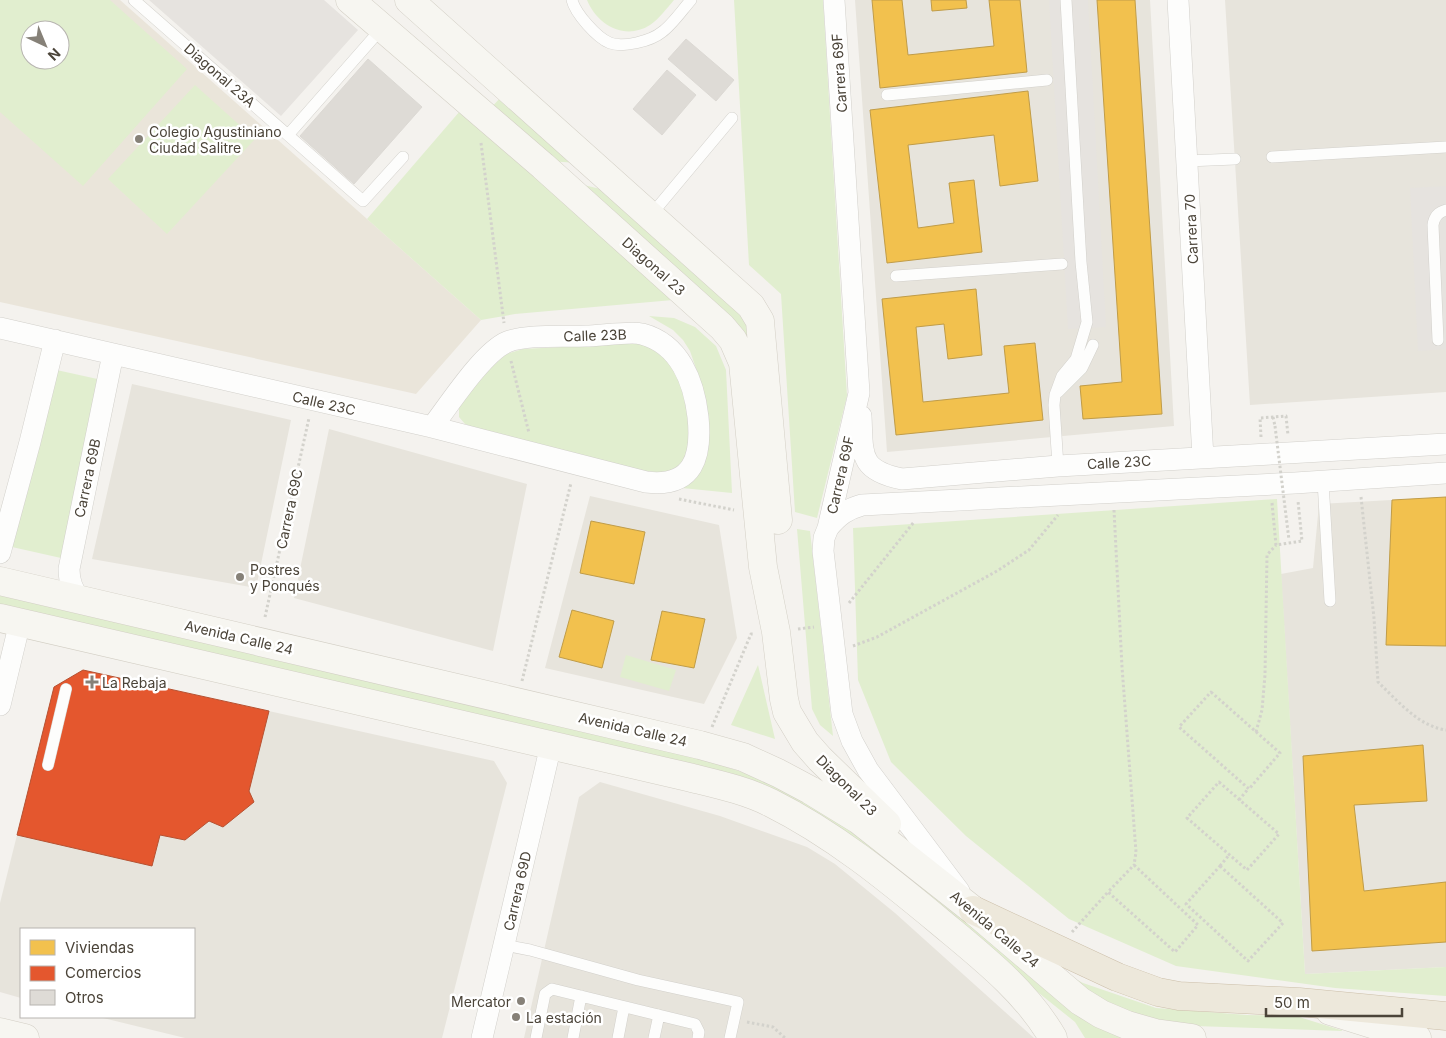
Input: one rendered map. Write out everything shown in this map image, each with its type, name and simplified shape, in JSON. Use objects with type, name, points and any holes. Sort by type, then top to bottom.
[{"type":"highway","points":[[973,910],[1116,977],[1158,992],[1214,999],[1300,1002],[1446,1016]]},
{"type":"main road","name":"Diagonal 23","points":[[350,0],[542,166],[722,327],[733,340],[743,364],[763,567],[764,633],[787,712],[805,742],[820,759],[973,910]]},
{"type":"main road","name":"Diagonal 23","points":[[409,0],[746,300],[757,313],[760,321],[781,559],[764,633]]},
{"type":"main road","points":[[542,166],[616,184]]},
{"type":"main road","name":"Avenida Calle 24","points":[[0,581],[700,745],[744,757],[810,790],[859,820],[973,910],[1080,1001],[1101,1014],[1127,1025],[1155,1033],[1192,1038]]},
{"type":"main road","points":[[10,620],[734,789],[771,803],[845,847],[968,946],[1027,1000],[1053,1038]]},
{"type":"main road","points":[[1300,1002],[1417,1038]]},
{"type":"main road","points":[[0,1032],[25,1038]]},
{"type":"street","name":"Carrera 69F","points":[[834,0],[859,393],[828,528],[824,538],[823,551],[842,714],[852,740],[868,770],[973,910]]},
{"type":"street","name":"Carrera 70","points":[[1178,0],[1203,458]]},
{"type":"street","name":"Calle 23C","points":[[0,328],[432,427],[646,482]]},
{"type":"street","name":"Calle 23B","points":[[507,342],[534,337],[641,334],[659,341],[676,356],[688,375],[696,397],[700,433],[696,460],[687,472],[680,477],[659,484],[646,482]]},
{"type":"street","points":[[0,553],[55,340]]},
{"type":"street","points":[[432,427],[488,354],[507,342]]},
{"type":"street","name":"Carrera 69B","points":[[80,600],[69,579],[69,569],[113,354]]},
{"type":"street","name":"Calle 23C","points":[[859,393],[864,455],[868,463],[875,470],[885,475],[902,478],[1058,466],[1446,444]]},
{"type":"street","points":[[828,528],[837,516],[862,505],[1446,473]]},
{"type":"street","points":[[0,705],[10,620]]},
{"type":"street","name":"Carrera 69D","points":[[482,1038],[551,745]]},
{"type":"lane","name":"Diagonal 23A","points":[[134,0],[363,202],[403,156]]},
{"type":"lane","points":[[572,0],[573,6],[589,27],[610,43],[636,44],[662,33],[691,0]]},
{"type":"lane","points":[[1058,466],[1055,395],[1062,376],[1076,359],[1087,319],[1066,0]]},
{"type":"lane","points":[[288,135],[382,28]]},
{"type":"lane","points":[[887,95],[1047,80]]},
{"type":"lane","points":[[651,215],[732,118]]},
{"type":"lane","points":[[1272,157],[1446,147]]},
{"type":"lane","points":[[1187,161],[1235,159]]},
{"type":"lane","points":[[1438,340],[1433,225],[1435,217],[1440,212],[1446,210]]},
{"type":"lane","points":[[896,276],[1062,264]]},
{"type":"lane","points":[[1055,395],[1082,368],[1093,346]]},
{"type":"lane","points":[[1323,481],[1330,602]]},
{"type":"lane","points":[[48,765],[66,689]]},
{"type":"lane","points":[[504,945],[530,950],[638,980],[738,1002],[730,1038]]},
{"type":"lane","points":[[536,1038],[545,994],[552,989],[695,1024],[699,1032],[698,1038]]},
{"type":"lane","points":[[573,1038],[580,996]]},
{"type":"lane","points":[[618,1038],[624,1007]]},
{"type":"lane","points":[[654,1038],[658,1015]]},
{"type":"path","points":[[477,109],[507,342],[534,453]]},
{"type":"path","name":"Carrera 69C","points":[[265,617],[313,400]]},
{"type":"path","points":[[1273,416],[1289,541]]},
{"type":"path","points":[[1261,434],[1260,418],[1273,416],[1286,416],[1287,432]]},
{"type":"path","points":[[522,681],[576,463]]},
{"type":"path","points":[[1358,479],[1367,544],[1378,682],[1420,721],[1438,729],[1446,730]]},
{"type":"path","points":[[1271,484],[1276,544]]},
{"type":"path","points":[[1056,949],[1134,865],[1136,852],[1122,667],[1113,492]]},
{"type":"path","points":[[834,651],[856,646],[877,637],[997,571],[1029,550],[1046,531],[1073,494]]},
{"type":"path","points":[[674,498],[758,515]]},
{"type":"path","points":[[831,625],[930,502]]},
{"type":"path","points":[[1256,732],[1262,710],[1265,675],[1267,555],[1276,544],[1302,541],[1300,526]]},
{"type":"path","points":[[711,728],[764,633]]},
{"type":"path","points":[[1239,800],[1280,754],[1211,692],[1179,727],[1248,789]]},
{"type":"path","points":[[1218,782],[1239,800],[1279,834],[1247,870],[1187,818],[1218,782]]},
{"type":"path","points":[[1181,909],[1229,855]]},
{"type":"path","points":[[1108,892],[1175,952],[1198,925],[1134,865]]},
{"type":"path","points":[[1186,904],[1248,961],[1283,923],[1220,866]]},
{"type":"path","points":[[734,1019],[773,1027],[785,1038]]},
{"type":"shaded area","name":"Colegio Agustiniano Ciudad Salitre","points":[[0,0],[120,0],[481,320],[416,394],[0,302]]},
{"type":"shaded area","points":[[149,0],[324,0],[358,30],[281,116]]},
{"type":"shaded area","points":[[855,0],[1150,0],[1174,426],[887,452]]},
{"type":"shaded area","points":[[1049,0],[1088,0],[1106,327],[1068,329]]},
{"type":"shaded area","points":[[1225,0],[1446,0],[1446,392],[1250,405]]},
{"type":"shaded area","points":[[1446,186],[1446,349],[1418,351],[1410,188]]},
{"type":"shaded area","points":[[132,384],[291,420],[256,588],[92,559]]},
{"type":"shaded area","points":[[329,429],[527,484],[493,651],[294,598]]},
{"type":"shaded area","points":[[590,496],[719,525],[737,638],[704,704],[545,668]]},
{"type":"shaded area","points":[[1446,497],[1446,967],[1305,974],[1281,574],[1313,568],[1319,504]]},
{"type":"shaded area","points":[[83,670],[494,761],[507,783],[442,1038],[185,1038],[103,1018],[195,1018],[195,928],[20,928],[20,998],[0,992],[0,903],[54,687]]},
{"type":"shaded area","points":[[600,782],[720,816],[807,847],[835,864],[895,913],[1034,1038],[524,1038],[579,797]]},
{"type":"green space","points":[[0,0],[110,0],[187,69],[83,186],[0,112]]},
{"type":"green space","points":[[587,0],[674,0],[660,17],[650,25],[641,30],[622,31],[613,28],[598,17]]},
{"type":"green space","points":[[734,0],[823,0],[847,396],[817,518],[795,512],[781,294],[749,265]]},
{"type":"green space","points":[[195,85],[255,139],[167,234],[108,179]]},
{"type":"green space","points":[[501,97],[578,163],[548,161],[489,110]]},
{"type":"green space","points":[[460,111],[673,300],[515,314],[481,320],[367,219]]},
{"type":"green space","points":[[571,182],[609,191],[740,310],[749,328],[752,344],[744,348]]},
{"type":"green space","points":[[649,316],[674,318],[695,327],[716,346],[726,370],[732,493],[682,488],[699,377],[690,351],[683,340],[673,330]]},
{"type":"green space","points":[[638,343],[651,346],[666,358],[681,377],[690,423],[691,445],[681,464],[668,473],[644,471],[480,430],[465,424],[459,417],[459,405],[490,369],[506,354],[523,349]]},
{"type":"green space","points":[[52,369],[102,380],[61,558],[12,547]]},
{"type":"green space","points":[[1277,499],[1305,974],[1446,967],[1446,996],[1335,988],[1176,966],[1069,919],[966,836],[891,762],[858,680],[853,528]]},
{"type":"green space","points":[[797,529],[810,531],[833,736],[820,725],[812,709]]},
{"type":"green space","points":[[0,594],[672,751],[750,775],[779,788],[851,830],[1144,1038],[1085,1038],[1075,1022],[989,953],[779,799],[0,608]]},
{"type":"green space","points":[[626,655],[676,670],[669,691],[620,677]]},
{"type":"green space","points":[[758,665],[775,739],[731,725]]},
{"type":"green space","points":[[1062,972],[1083,983],[1156,1008],[1247,1015],[1296,1016],[1344,1031],[1163,1025],[1113,1011]]},
{"type":"building: Viviendas","points":[[872,0],[902,0],[908,55],[994,46],[989,0],[1020,0],[1027,72],[880,88]]},
{"type":"building: Viviendas","points":[[931,0],[966,0],[967,8],[932,11]]},
{"type":"building: Viviendas","points":[[1097,0],[1135,0],[1162,414],[1083,419],[1080,386],[1122,382]]},
{"type":"building: Viviendas","points":[[1028,91],[1038,181],[1000,186],[994,135],[908,145],[918,228],[954,223],[949,183],[974,180],[982,252],[887,263],[870,110]]},
{"type":"building: Viviendas","points":[[976,289],[982,355],[948,359],[944,324],[916,327],[923,402],[1009,393],[1004,346],[1035,343],[1043,420],[896,435],[882,299]]},
{"type":"building: Viviendas","points":[[1446,497],[1446,646],[1386,645],[1392,500]]},
{"type":"building: Viviendas","points":[[591,521],[645,532],[634,584],[580,573]]},
{"type":"building: Viviendas","points":[[572,610],[614,621],[602,668],[559,657]]},
{"type":"building: Viviendas","points":[[662,611],[705,619],[694,668],[651,660]]},
{"type":"building: Viviendas","points":[[1423,745],[1427,801],[1354,805],[1364,891],[1446,882],[1446,942],[1312,951],[1303,756]]},
{"type":"building: Comercios","points":[[83,670],[269,711],[249,791],[254,802],[223,827],[209,821],[185,840],[160,835],[152,866],[17,835],[54,687]]},
{"type":"building: Otros","points":[[686,39],[734,80],[716,101],[668,59]]},
{"type":"building: Otros","points":[[368,59],[422,107],[354,184],[300,136]]},
{"type":"building: Otros","points":[[667,70],[696,95],[662,135],[633,109]]},
{"type":"place","name":"Colegio Agustiniano Ciudad Salitre","points":[[139,139]]},
{"type":"place","name":"Postres y Ponqués","points":[[240,577]]},
{"type":"place","name":"La Rebaja","points":[[92,682]]},
{"type":"place","name":"Mercator","points":[[521,1001]]},
{"type":"place","name":"La estación","points":[[516,1017]]}]
